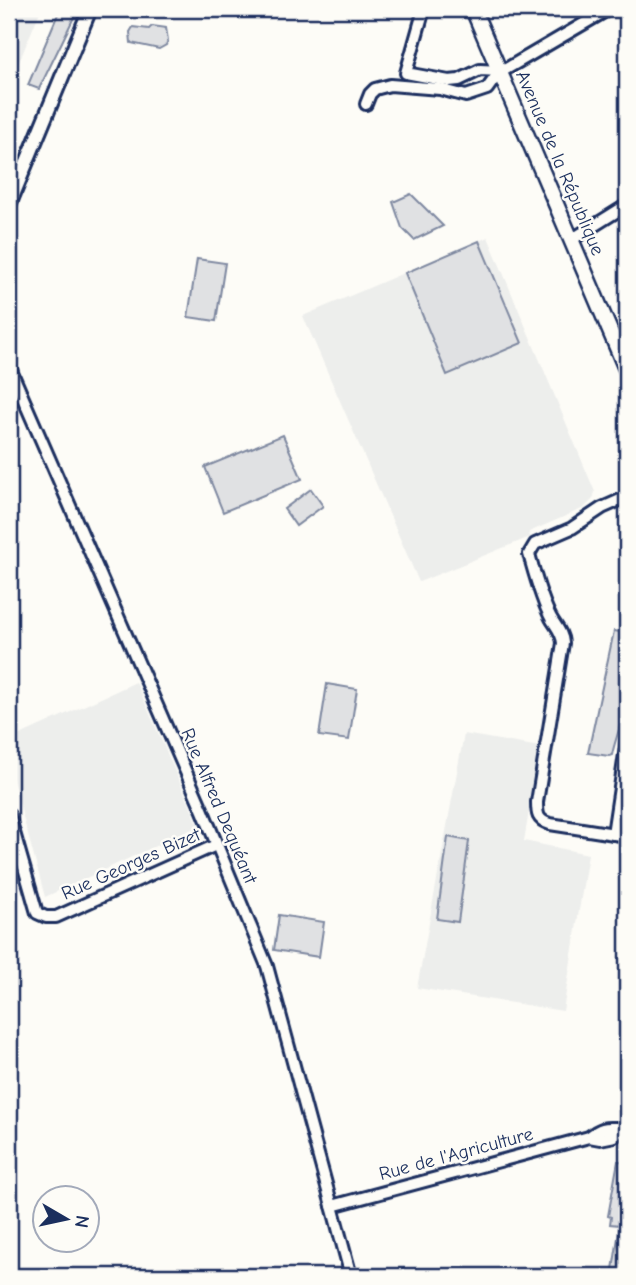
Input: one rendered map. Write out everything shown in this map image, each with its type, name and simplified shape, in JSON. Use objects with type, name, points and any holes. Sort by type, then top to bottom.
[{"type":"main road","name":"Avenue de la République","points":[[473,9],[627,371]]},
{"type":"street","points":[[9,205],[90,9]]},
{"type":"street","points":[[424,9],[406,73],[449,81],[480,70],[500,72]]},
{"type":"street","points":[[366,104],[375,89],[390,85],[440,89],[466,96],[488,89],[500,72],[609,9]]},
{"type":"street","points":[[571,240],[627,205]]},
{"type":"street","name":"Rue Alfred Dequéant","points":[[9,366],[267,966],[351,1276]]},
{"type":"street","points":[[627,497],[602,508],[572,528],[535,544],[529,554],[551,619],[562,635],[563,643],[537,815],[542,822],[550,824],[627,836]]},
{"type":"street","points":[[613,834],[627,741]]},
{"type":"street","name":"Rue Georges Bizet","points":[[9,815],[37,913],[46,917],[56,917],[216,845]]},
{"type":"street","name":"Rue de l'Agriculture","points":[[332,1206],[589,1137],[600,1139],[615,1136],[624,1128]]},
{"type":"shaded area","points":[[9,9],[41,9],[9,86]]},
{"type":"shaded area","points":[[60,9],[78,9],[39,89],[28,85]]},
{"type":"shaded area","points":[[152,26],[166,28],[166,45],[159,49],[131,43],[130,32],[133,27],[149,29]]},
{"type":"shaded area","points":[[411,194],[443,226],[414,240],[402,228],[393,202]]},
{"type":"shaded area","points":[[488,237],[595,492],[593,499],[584,508],[529,532],[530,537],[419,582],[303,316]]},
{"type":"shaded area","points":[[479,241],[522,343],[447,375],[405,273]]},
{"type":"shaded area","points":[[197,259],[225,263],[216,321],[188,317]]},
{"type":"shaded area","points":[[283,435],[302,479],[223,512],[205,467]]},
{"type":"shaded area","points":[[311,489],[323,506],[296,526],[284,509]]},
{"type":"shaded area","points":[[614,631],[627,633],[627,702],[621,703],[621,722],[612,755],[609,756],[588,753]]},
{"type":"shaded area","points":[[136,682],[199,826],[45,897],[9,766],[9,740]]},
{"type":"shaded area","points":[[327,684],[357,689],[349,740],[319,736]]},
{"type":"shaded area","points":[[464,734],[540,747],[524,841],[588,854],[563,1011],[417,988]]},
{"type":"shaded area","points":[[448,837],[469,841],[458,922],[437,919]]},
{"type":"shaded area","points":[[279,915],[324,922],[319,957],[274,950]]},
{"type":"shaded area","points":[[618,1161],[627,1162],[627,1276],[612,1276],[620,1225],[610,1224],[611,1217],[608,1216]]},
{"type":"railway","points":[[9,29],[17,9]]}]
